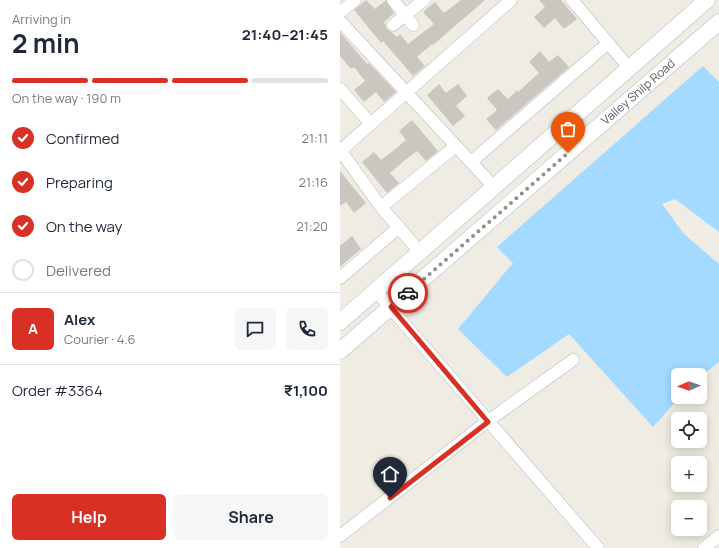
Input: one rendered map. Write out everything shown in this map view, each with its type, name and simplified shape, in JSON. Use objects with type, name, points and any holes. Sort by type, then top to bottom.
[{"type":"street","points":[[340,12],[355,0]]},
{"type":"street","points":[[393,0],[409,20]]},
{"type":"street","points":[[393,24],[409,20],[424,0]]},
{"type":"street","points":[[420,252],[381,207],[340,150],[511,0]]},
{"type":"street","points":[[572,0],[630,69]]},
{"type":"street","name":"Valley Shilp Road","points":[[340,322],[707,0]]},
{"type":"street","points":[[340,21],[494,187]]},
{"type":"street","name":"Valley Shilp Road","points":[[340,351],[719,22]]},
{"type":"street","points":[[471,162],[608,43]]},
{"type":"street","points":[[340,89],[370,123]]},
{"type":"street","points":[[381,207],[456,146]]},
{"type":"street","points":[[530,155],[545,173]]},
{"type":"street","points":[[340,278],[399,227]]},
{"type":"street","points":[[376,290],[598,548]]},
{"type":"street","points":[[340,536],[488,422],[573,360]]},
{"type":"street","points":[[704,548],[719,536]]},
{"type":"water","points":[[703,66],[719,82],[719,232],[675,199],[662,204],[684,234],[719,264],[719,362],[707,371],[707,368],[671,368],[671,404],[674,404],[653,427],[569,334],[507,377],[458,329],[513,263],[497,247]]},
{"type":"building","points":[[366,0],[375,9],[386,0],[394,13],[384,22],[387,29],[397,37],[400,34],[408,44],[434,24],[423,12],[435,2],[444,13],[461,0],[485,0],[417,57],[425,66],[413,76],[383,41],[381,43],[354,10]]},
{"type":"building","points":[[539,0],[561,0],[577,19],[564,29],[555,18],[544,28],[534,17],[545,7]]},
{"type":"building","points":[[340,32],[367,64],[369,63],[396,92],[384,102],[376,92],[364,102],[354,90],[365,81],[354,67],[351,69],[340,56]]},
{"type":"building","points":[[540,51],[549,62],[558,55],[569,67],[496,130],[486,119],[497,110],[487,98],[498,89],[508,99],[517,90],[518,92],[539,73],[529,62]]},
{"type":"building","points":[[439,84],[446,93],[458,84],[467,96],[456,106],[465,116],[453,126],[427,95]]},
{"type":"building","points":[[412,120],[438,151],[426,161],[417,151],[405,160],[390,173],[399,183],[387,193],[362,162],[374,152],[381,160],[393,151],[406,140],[399,131]]},
{"type":"building","points":[[340,171],[366,203],[354,213],[346,202],[340,206]]},
{"type":"building","points":[[352,236],[361,249],[340,267],[340,246]]},
{"type":"way so far","points":[[408,293],[568,153]]},
{"type":"route","points":[[390,498],[488,422],[391,307],[408,293]]}]
